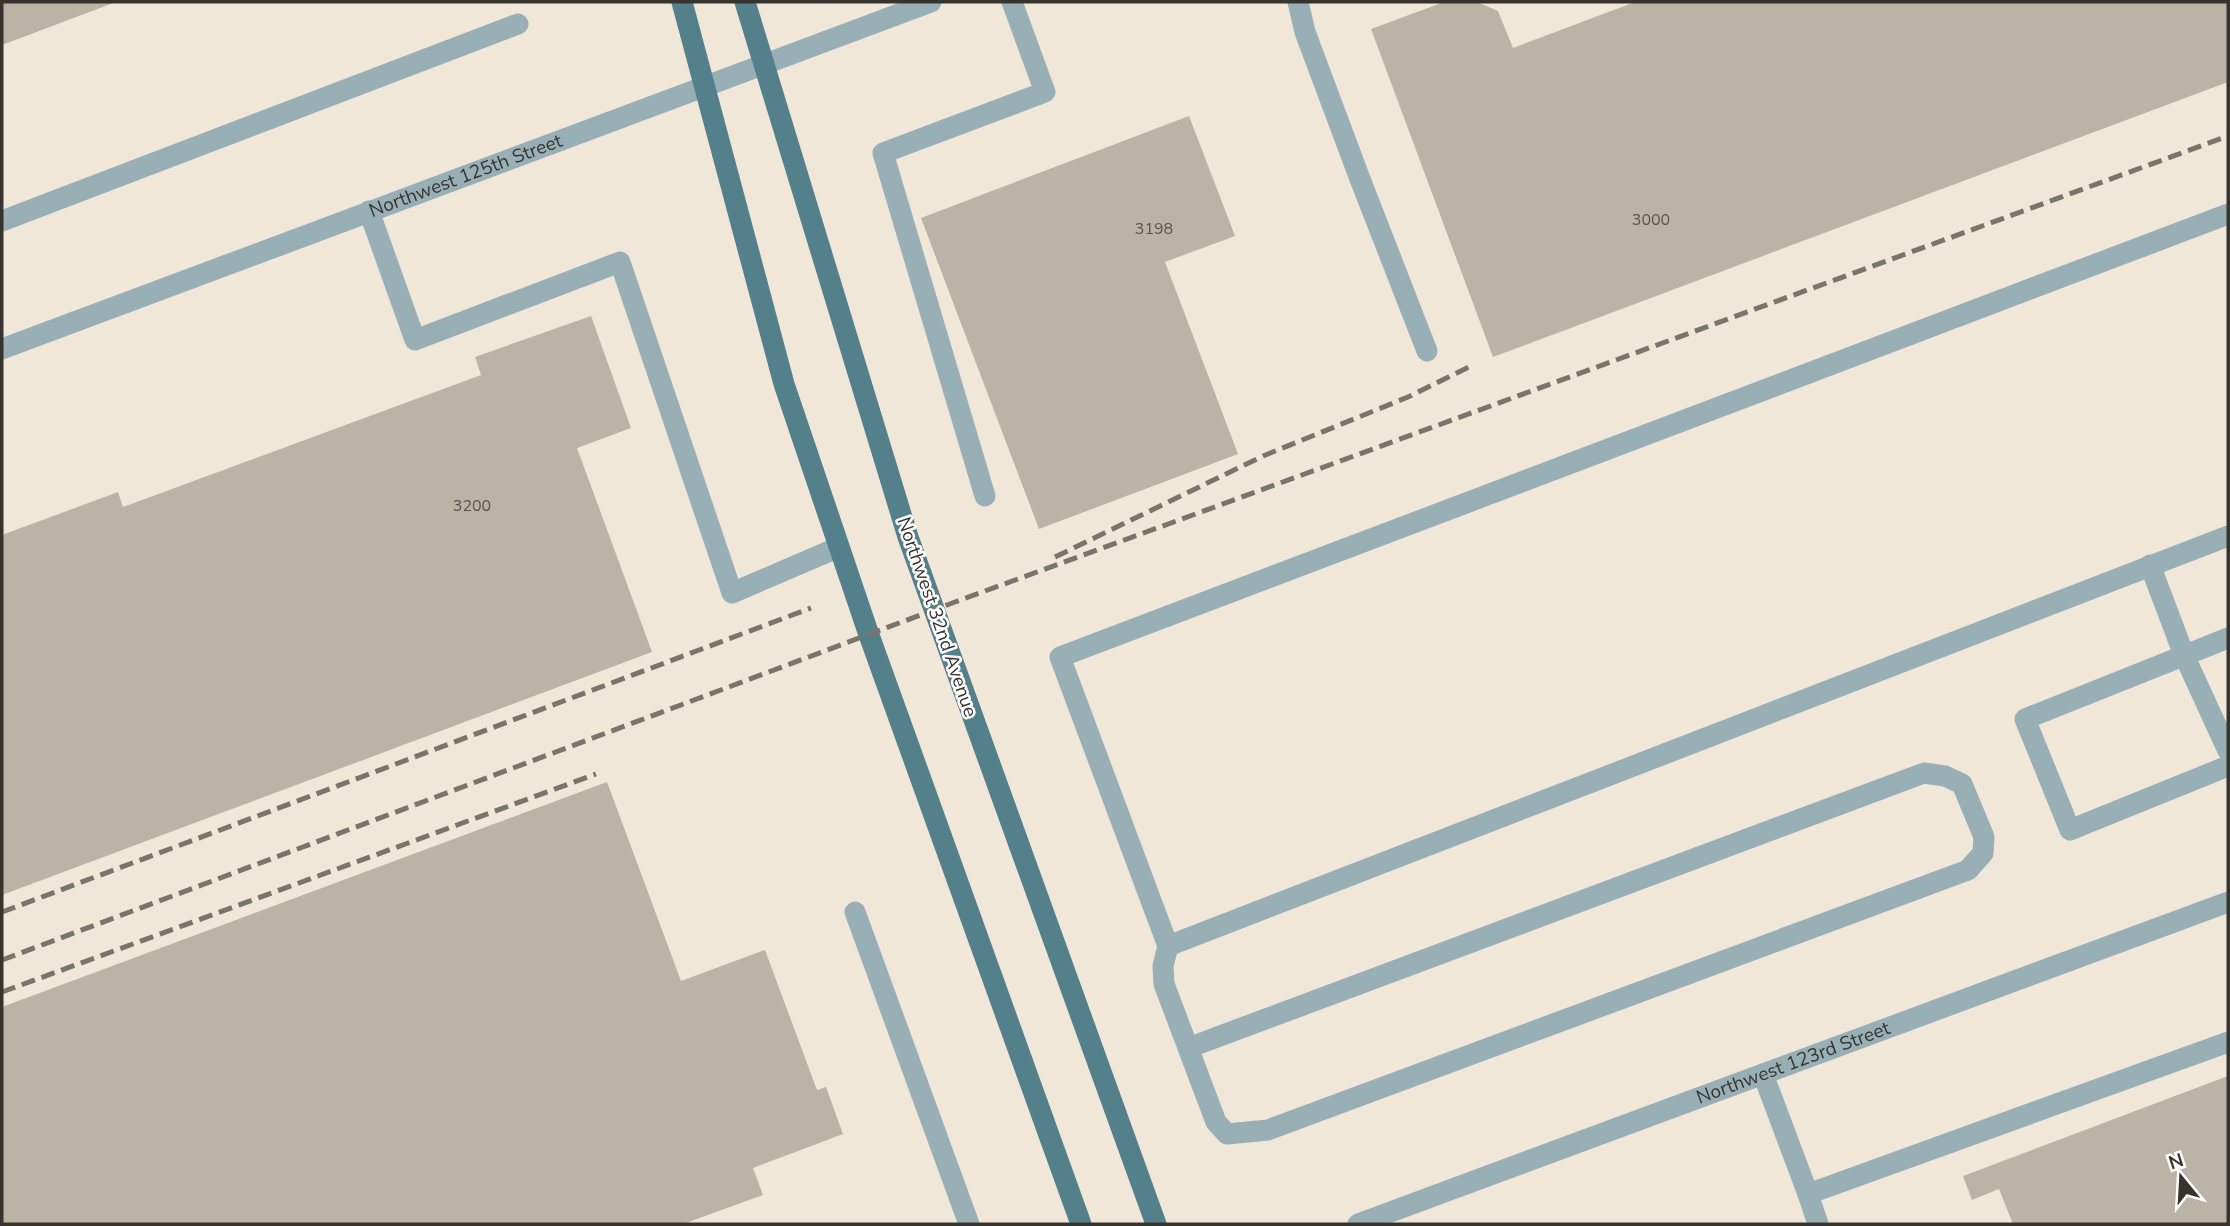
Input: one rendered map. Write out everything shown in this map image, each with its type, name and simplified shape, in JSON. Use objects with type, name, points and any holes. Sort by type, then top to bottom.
[{"type":"main road","points":[[682,2],[784,384],[839,547],[1080,1224]]},
{"type":"main road","name":"Northwest 32nd Avenue","points":[[745,2],[908,537],[1156,1224]]},
{"type":"street","name":"Northwest 125th Street","points":[[2,349],[931,2]]},
{"type":"street","points":[[985,496],[883,153],[1045,92],[1012,2]]},
{"type":"street","points":[[1298,2],[1342,130],[1427,351]]},
{"type":"street","points":[[2,221],[519,24]]},
{"type":"street","points":[[369,211],[415,340],[620,262],[732,593],[839,547]]},
{"type":"street","points":[[1188,1048],[1924,773],[1945,776],[1962,784],[1984,837],[1983,853],[1968,870],[1268,1130],[1227,1134],[1216,1122],[1188,1048],[1164,984],[1163,965],[1168,946],[1060,657],[2228,214]]},
{"type":"street","points":[[1168,946],[2228,537]]},
{"type":"street","points":[[2150,565],[2184,655],[2228,751]]},
{"type":"street","points":[[2228,638],[2025,719],[2070,830],[2228,766]]},
{"type":"street","name":"Northwest 123rd Street","points":[[1358,1224],[2228,902]]},
{"type":"street","points":[[855,912],[969,1224]]},
{"type":"street","points":[[1808,1194],[2228,1042]]},
{"type":"street","points":[[1763,1074],[1818,1224]]},
{"type":"building","points":[[2,2],[116,2],[2,45]]},
{"type":"building","points":[[1444,2],[1477,2],[1498,11],[1513,48],[1635,2],[2228,2],[2228,82],[1493,357],[1371,29]]},
{"type":"building","points":[[1189,116],[1235,236],[1165,262],[1238,454],[1039,529],[921,218]]},
{"type":"building","points":[[591,316],[631,428],[577,448],[652,652],[2,895],[2,535],[118,492],[123,507],[481,375],[475,357]]},
{"type":"building","points":[[607,782],[681,981],[765,950],[817,1090],[826,1087],[843,1134],[753,1168],[763,1195],[683,1224],[2,1224],[2,1007]]},
{"type":"building","points":[[2228,1076],[2228,1224],[2013,1224],[1999,1189],[1972,1200],[1963,1176]]},
{"type":"railway","points":[[2,960],[955,602],[2228,136]]},
{"type":"railway","points":[[1055,557],[1263,456],[1408,397],[1469,367]]},
{"type":"railway","points":[[2,912],[811,608]]},
{"type":"railway","points":[[2,992],[596,774]]}]
